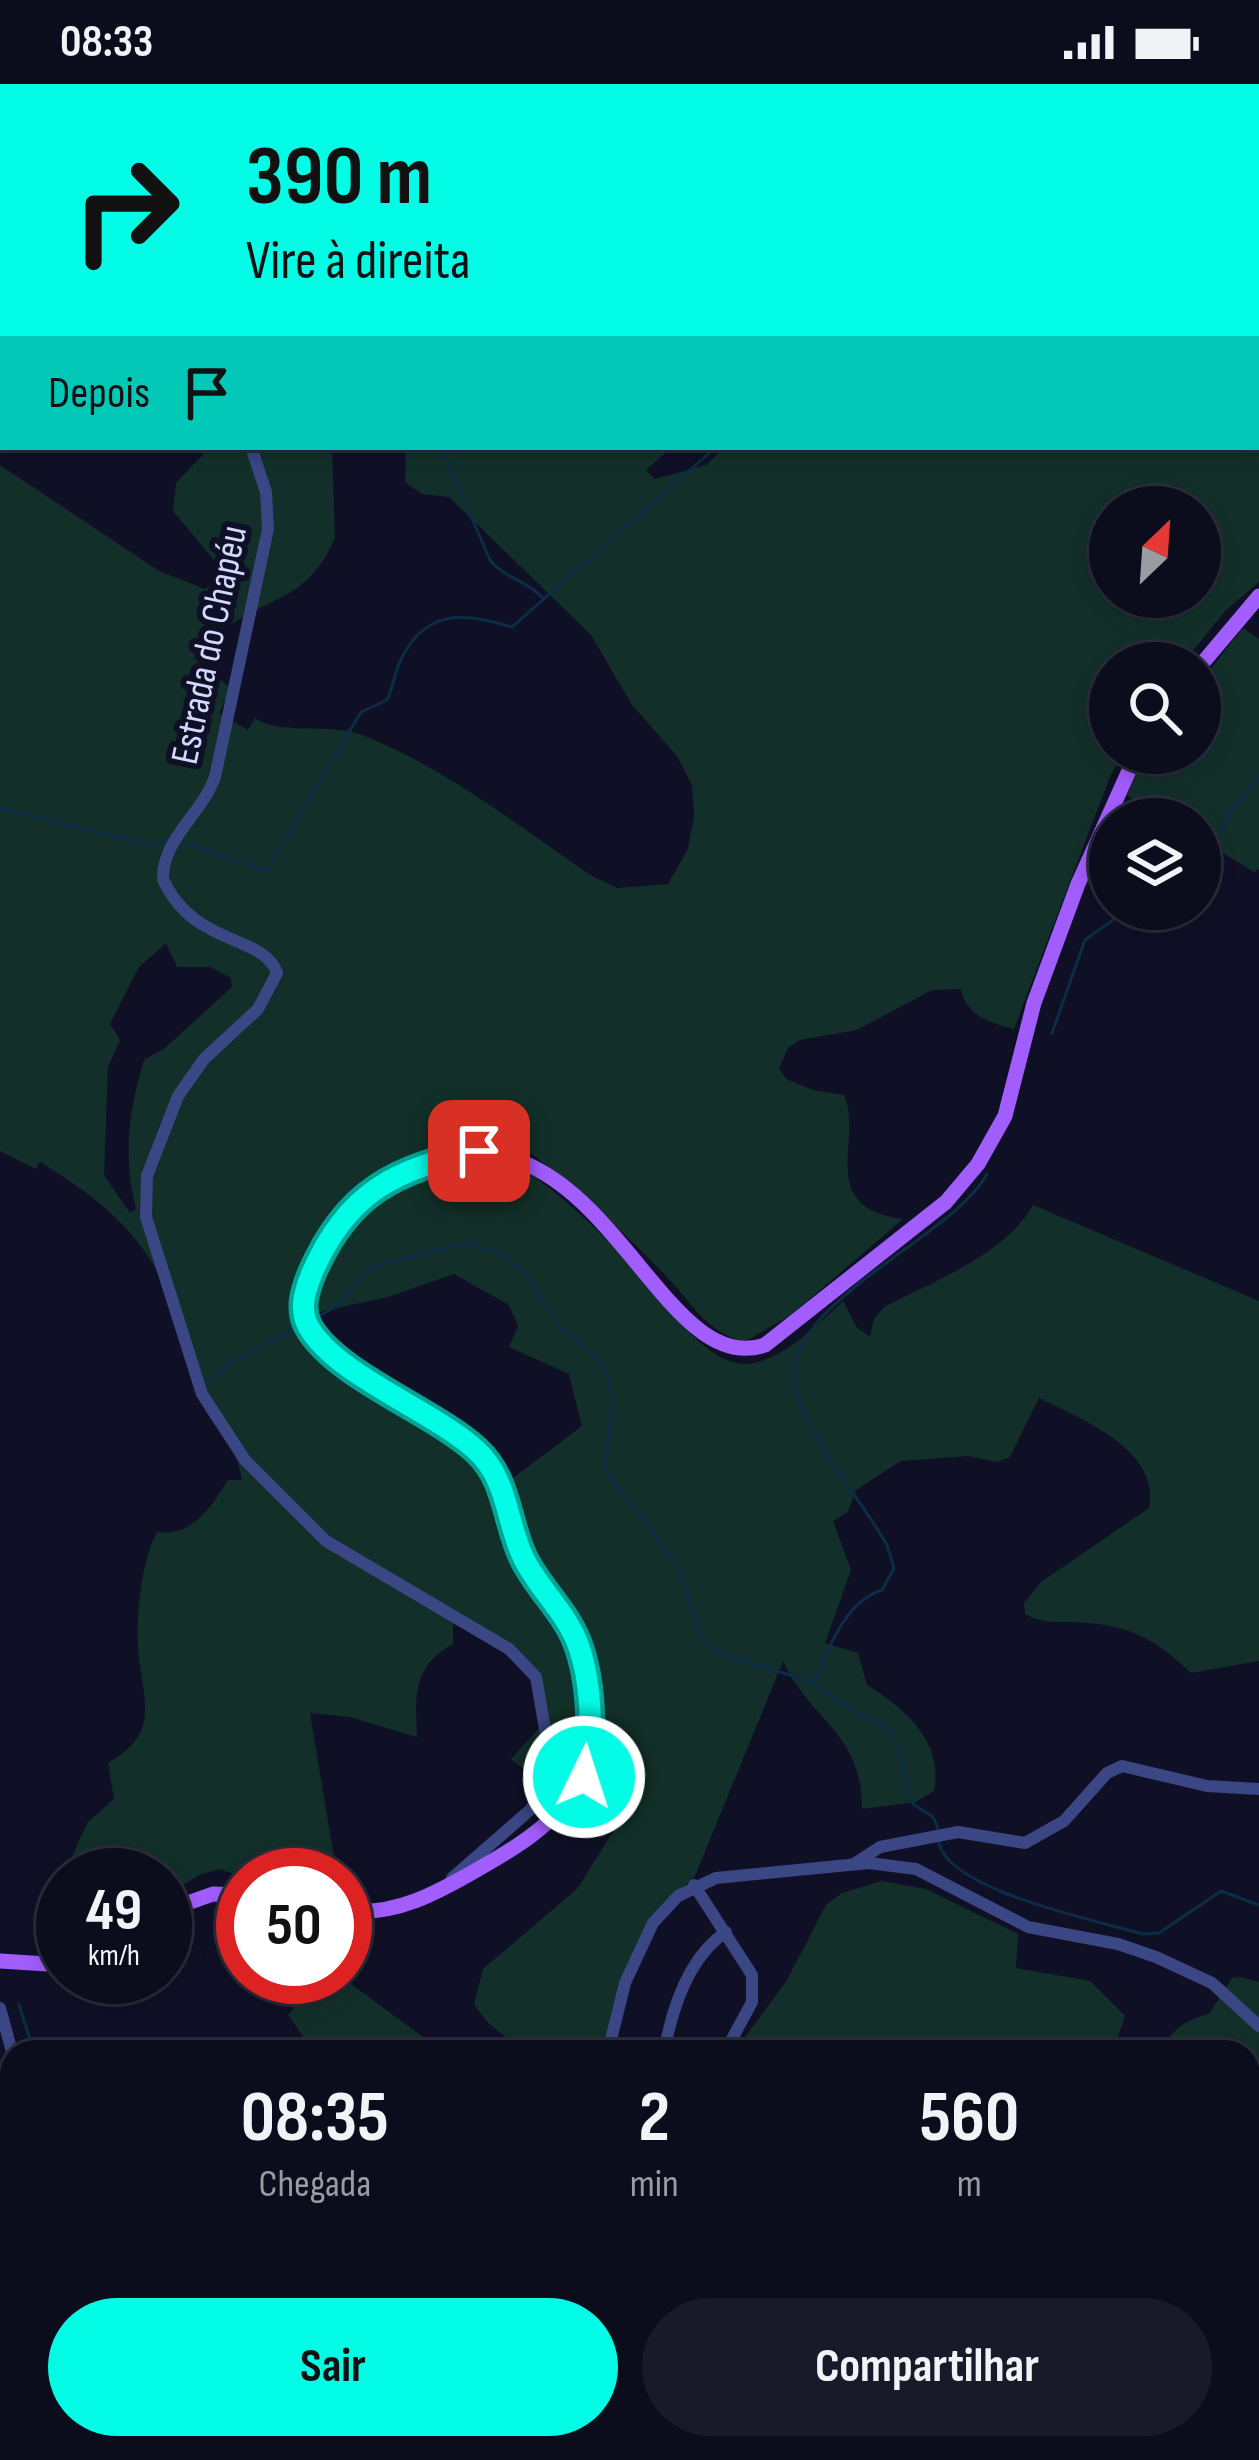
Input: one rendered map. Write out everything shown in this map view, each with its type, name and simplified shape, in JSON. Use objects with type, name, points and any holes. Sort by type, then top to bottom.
[{"type":"main road","points":[[1220,642],[1259,596]]},
{"type":"main road","points":[[372,1910],[394,1910],[517,1846],[577,1789],[590,1744],[578,1643],[524,1560],[503,1491],[480,1453],[327,1348],[305,1322],[306,1287],[343,1217],[386,1180],[452,1156],[502,1152],[561,1184],[710,1336],[749,1350],[765,1345],[946,1202],[978,1164],[1005,1116],[1034,1004],[1078,884],[1128,774]]},
{"type":"main road","points":[[0,1961],[36,1963]]},
{"type":"street","name":"Estrada do Chapéu","points":[[251,450],[266,492],[268,529],[215,777],[202,809],[168,850],[163,880],[200,928],[250,946],[274,963],[277,973],[258,1009],[204,1059],[178,1096],[147,1176],[146,1217],[202,1394],[245,1460],[308,1528],[509,1649],[536,1678],[549,1752],[546,1786],[530,1810],[442,1886]]},
{"type":"street","points":[[853,1865],[880,1847],[958,1832],[1025,1844],[1064,1821],[1107,1773],[1122,1766],[1207,1786],[1259,1789]]},
{"type":"street","points":[[610,2040],[618,2001],[653,1923],[694,1885],[716,1878],[853,1865],[916,1869],[1028,1927],[1098,1939],[1156,1957],[1212,1983],[1259,2026]]},
{"type":"street","points":[[694,1885],[752,1975],[754,1988],[730,2040]]},
{"type":"street","points":[[667,2040],[673,2014],[697,1962],[726,1932]]},
{"type":"street","points":[[0,2008],[9,2040]]},
{"type":"green space","points":[[207,450],[332,450],[335,537],[302,584],[222,630],[219,677],[231,690],[219,713],[248,730],[255,718],[277,726],[349,731],[393,748],[617,888],[668,884],[688,849],[694,816],[692,785],[677,756],[632,705],[591,635],[449,497],[422,494],[405,482],[406,450],[669,450],[646,470],[655,479],[706,465],[722,450],[1259,450],[1259,582],[1221,616],[1221,486],[1089,486],[1089,618],[1219,618],[1200,642],[1089,642],[1089,774],[1111,774],[1102,798],[1089,798],[1089,832],[1014,1029],[974,1012],[961,989],[932,990],[857,1030],[800,1040],[788,1048],[779,1068],[786,1079],[844,1095],[849,1112],[850,1186],[859,1201],[876,1212],[903,1219],[791,1315],[744,1342],[731,1337],[693,1308],[586,1198],[535,1157],[499,1137],[469,1140],[390,1166],[367,1181],[332,1220],[309,1269],[294,1323],[341,1366],[496,1481],[513,1556],[561,1633],[578,1680],[583,1745],[572,1806],[550,1819],[555,1794],[511,1759],[545,1721],[526,1666],[507,1648],[453,1624],[453,1644],[430,1662],[419,1683],[417,1737],[350,1717],[310,1713],[332,1848],[216,1848],[216,1870],[192,1880],[192,1848],[76,1848],[87,1823],[114,1799],[108,1763],[137,1739],[143,1726],[138,1622],[152,1543],[157,1532],[181,1530],[200,1518],[228,1480],[242,1480],[230,1446],[196,1388],[177,1321],[152,1262],[121,1223],[63,1176],[40,1162],[36,1169],[0,1151],[0,465],[159,571],[205,589],[217,582],[218,565],[173,511],[176,483]],"holes":[[[166,943],[177,967],[210,967],[231,978],[232,987],[165,1048],[144,1060],[129,1134],[136,1209],[130,1213],[104,1175],[108,1067],[120,1040],[110,1024],[139,967]]]},
{"type":"green space","points":[[1243,628],[1259,639],[1259,869],[1254,872],[1221,852],[1221,798],[1127,795],[1136,774],[1221,774],[1221,656]]},
{"type":"green space","points":[[495,1154],[544,1184],[617,1250],[692,1335],[727,1360],[744,1364],[785,1350],[843,1301],[857,1328],[870,1336],[874,1319],[884,1307],[987,1252],[1033,1205],[1259,1301],[1259,1661],[1191,1673],[1151,1641],[1123,1629],[1025,1614],[1024,1603],[1041,1582],[1149,1508],[1150,1488],[1143,1469],[1096,1427],[1039,1398],[1010,1457],[997,1462],[968,1456],[901,1461],[856,1490],[848,1512],[833,1521],[851,1570],[825,1643],[858,1653],[867,1685],[918,1728],[933,1757],[934,1791],[916,1802],[862,1809],[860,1783],[845,1745],[783,1661],[695,1876],[655,1917],[609,2040],[513,2040],[501,2033],[474,2004],[483,1969],[578,1888],[626,1810],[633,1776],[598,1774],[590,1637],[540,1573],[527,1545],[513,1478],[582,1426],[569,1374],[509,1347],[518,1326],[509,1305],[454,1274],[388,1297],[309,1314],[308,1307],[342,1245],[378,1203],[426,1175]]},
{"type":"green space","points":[[881,1881],[926,1889],[1018,1934],[1016,1968],[1090,1981],[1125,2016],[1117,2040],[743,2040],[787,1980],[826,1905],[842,1893]]},
{"type":"green space","points":[[1232,1978],[1259,1982],[1259,2040],[1169,2040],[1187,2022],[1209,2014]]},
{"type":"green space","points":[[372,1999],[427,2040],[306,2040],[288,2015],[297,2004],[372,2004]]},
{"type":"waterway","points":[[442,450],[490,560],[542,597]]},
{"type":"waterway","points":[[180,841],[266,871],[361,712],[387,700],[399,664],[420,632],[462,617],[512,627],[713,450]]},
{"type":"waterway","points":[[1221,831],[1259,777]]},
{"type":"waterway","points":[[0,808],[150,845],[170,841]]},
{"type":"waterway","points":[[1052,1033],[1085,940],[1099,930]]},
{"type":"waterway","points":[[817,1679],[849,1614],[882,1590],[894,1568],[887,1545],[805,1414],[797,1394],[795,1363],[810,1333],[835,1304],[968,1199],[987,1174]]},
{"type":"waterway","points":[[314,1319],[338,1305],[371,1267],[468,1243],[502,1254],[525,1273],[558,1324],[604,1365],[613,1396],[605,1471],[678,1565],[702,1641],[724,1655],[816,1683],[840,1703],[892,1730],[913,1804],[933,1817],[939,1831]]},
{"type":"waterway","points":[[205,1383],[232,1361],[299,1327]]},
{"type":"waterway","points":[[939,1843],[949,1860],[996,1889],[1143,1934],[1159,1933],[1221,1891],[1259,1905]]},
{"type":"waterway","points":[[19,2005],[30,2040]]},
{"type":"route","points":[[479,1151],[386,1180],[362,1195],[315,1265],[306,1287],[305,1322],[327,1348],[461,1437],[494,1471],[524,1560],[578,1643],[590,1744],[584,1777]]}]
